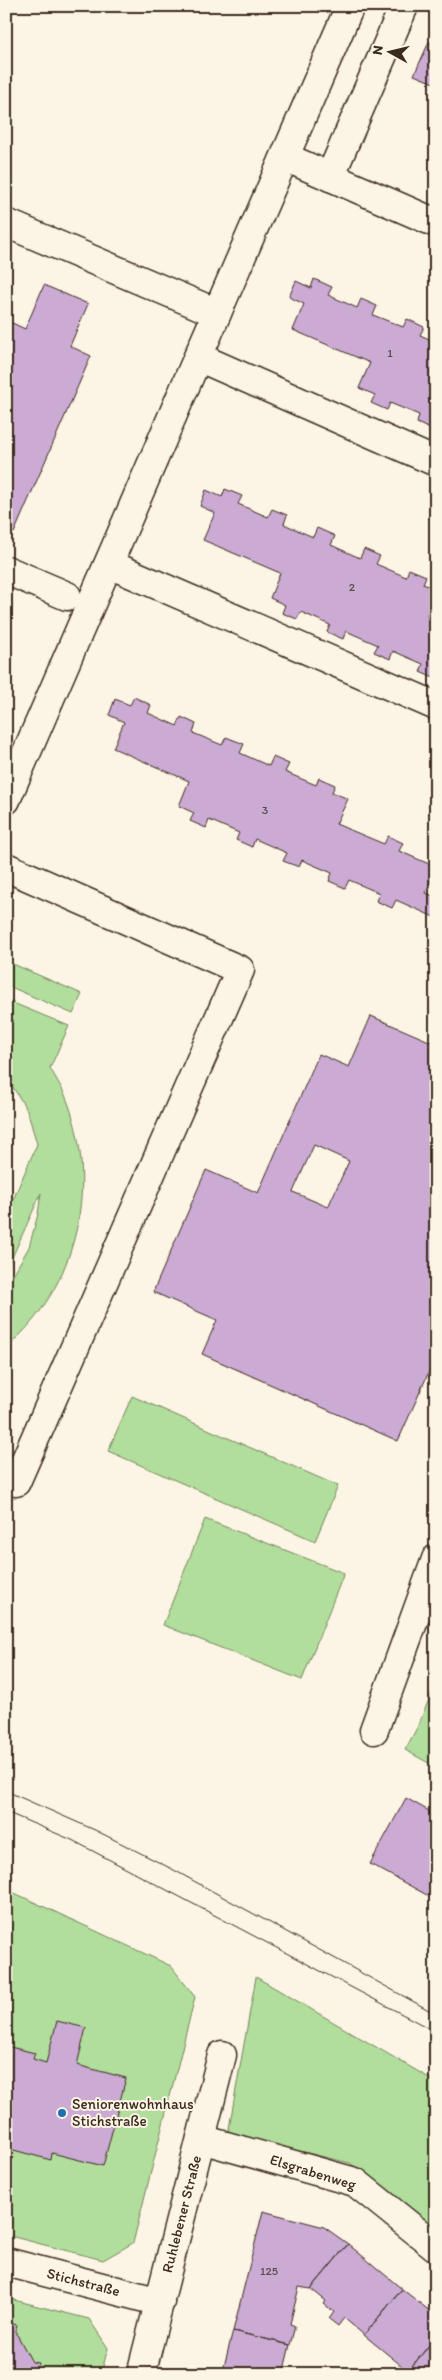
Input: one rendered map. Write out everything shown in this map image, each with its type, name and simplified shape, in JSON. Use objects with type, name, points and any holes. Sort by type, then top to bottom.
[{"type":"street","points":[[6,800],[350,6]]},
{"type":"street","points":[[330,177],[404,6]]},
{"type":"street","points":[[285,157],[436,223]]},
{"type":"street","points":[[6,223],[217,313]]},
{"type":"street","points":[[198,357],[436,462]]},
{"type":"street","points":[[109,564],[436,706]]},
{"type":"street","points":[[6,570],[67,596]]},
{"type":"street","points":[[6,867],[240,970],[16,1482]]},
{"type":"street","points":[[374,1730],[436,1559]]},
{"type":"street","name":"Ruhlebener Straße","points":[[141,2374],[222,2055]]},
{"type":"street","name":"Elsgrabenweg","points":[[200,2139],[355,2182],[436,2247]]},
{"type":"street","name":"Stichstraße","points":[[6,2262],[160,2302]]},
{"type":"green space","points":[[6,961],[82,994],[73,1014],[6,985]]},
{"type":"green space","points":[[6,1000],[69,1026],[50,1068],[65,1095],[76,1128],[81,1163],[81,1197],[76,1231],[66,1264],[51,1295],[31,1323],[6,1348],[6,1287],[29,1247],[38,1214],[41,1193],[6,1271],[6,1216],[37,1144],[27,1110],[6,1076]]},
{"type":"green space","points":[[132,1396],[338,1486],[315,1541],[108,1451]]},
{"type":"green space","points":[[205,1519],[344,1573],[302,1680],[163,1625]]},
{"type":"green space","points":[[436,1682],[436,1767],[405,1750],[418,1726]]},
{"type":"green space","points":[[6,1889],[171,1966],[195,1997],[133,2243],[103,2260],[6,2235]]},
{"type":"green space","points":[[256,1977],[436,2082],[436,2229],[350,2163],[228,2134]]},
{"type":"green space","points":[[6,2298],[89,2319],[108,2348],[101,2374],[6,2374]]},
{"type":"building","points":[[429,42],[435,45],[436,42],[436,84],[414,75]]},
{"type":"building","points":[[314,279],[332,287],[328,295],[357,308],[361,299],[377,306],[373,315],[403,327],[407,319],[424,327],[420,335],[436,342],[436,422],[432,430],[417,423],[419,415],[390,403],[387,410],[371,403],[375,395],[359,388],[370,363],[293,330],[304,304],[289,297],[296,281],[311,288]]},
{"type":"building","points":[[44,285],[88,304],[70,346],[91,356],[14,533],[6,529],[6,320],[25,329]]},
{"type":"building","points":[[225,489],[242,496],[238,504],[268,517],[272,509],[287,515],[284,524],[313,537],[317,528],[335,536],[331,545],[360,558],[364,549],[380,556],[376,564],[406,577],[409,569],[426,576],[423,584],[436,589],[436,596],[427,615],[436,619],[436,679],[420,672],[423,664],[393,651],[390,659],[374,652],[378,645],[346,631],[343,639],[327,632],[330,625],[301,612],[297,619],[282,613],[285,605],[270,598],[280,573],[203,540],[215,513],[200,506],[206,490],[222,497]]},
{"type":"building","points":[[134,697],[151,705],[148,713],[177,726],[181,717],[196,724],[193,733],[222,745],[226,737],[244,744],[240,753],[269,766],[273,757],[289,764],[285,772],[316,785],[319,778],[335,785],[332,792],[348,799],[336,824],[384,844],[388,836],[403,843],[399,851],[436,867],[426,893],[436,897],[434,917],[396,900],[392,908],[376,901],[379,893],[349,880],[345,888],[329,881],[332,873],[302,860],[299,867],[283,861],[287,853],[255,839],[252,847],[236,840],[239,833],[209,820],[206,828],[190,821],[194,813],[179,806],[189,781],[113,748],[124,722],[109,715],[115,699],[130,705]]},
{"type":"building","points":[[371,1016],[436,1044],[436,1356],[398,1441],[202,1354],[217,1320],[153,1292],[206,1170],[258,1193],[319,1054],[349,1067]],"holes":[[[314,1145],[349,1161],[328,1207],[293,1192]]]},
{"type":"building","points":[[406,1798],[436,1815],[436,1900],[370,1864]]},
{"type":"building","name":"Seniorenwohnhaus Stichstraße","points":[[57,2021],[86,2028],[77,2065],[126,2078],[103,2166],[52,2153],[51,2160],[6,2148],[6,2046],[35,2053],[33,2059],[46,2063]]},
{"type":"building","points":[[263,2211],[324,2227],[348,2244],[311,2289],[299,2287],[290,2324],[295,2326],[290,2345],[233,2331]]},
{"type":"building","points":[[348,2244],[402,2289],[364,2335],[344,2318],[338,2326],[329,2319],[334,2312],[324,2304],[326,2301],[311,2289]]},
{"type":"building","points":[[402,2289],[436,2316],[436,2337],[408,2371],[364,2335]]},
{"type":"building","points":[[6,2322],[17,2325],[15,2331],[32,2362],[39,2363],[37,2374],[6,2374]]},
{"type":"building","points":[[233,2331],[290,2345],[283,2374],[222,2374]]},
{"type":"building","points":[[436,2337],[436,2374],[406,2374],[408,2371]]},
{"type":"tram line","points":[[6,1791],[97,1831],[172,1869],[436,2014]]},
{"type":"tram line","points":[[6,1812],[72,1840],[436,2032]]},
{"type":"place","name":"Seniorenwohnhaus Stichstraße","points":[[62,2113]]}]
